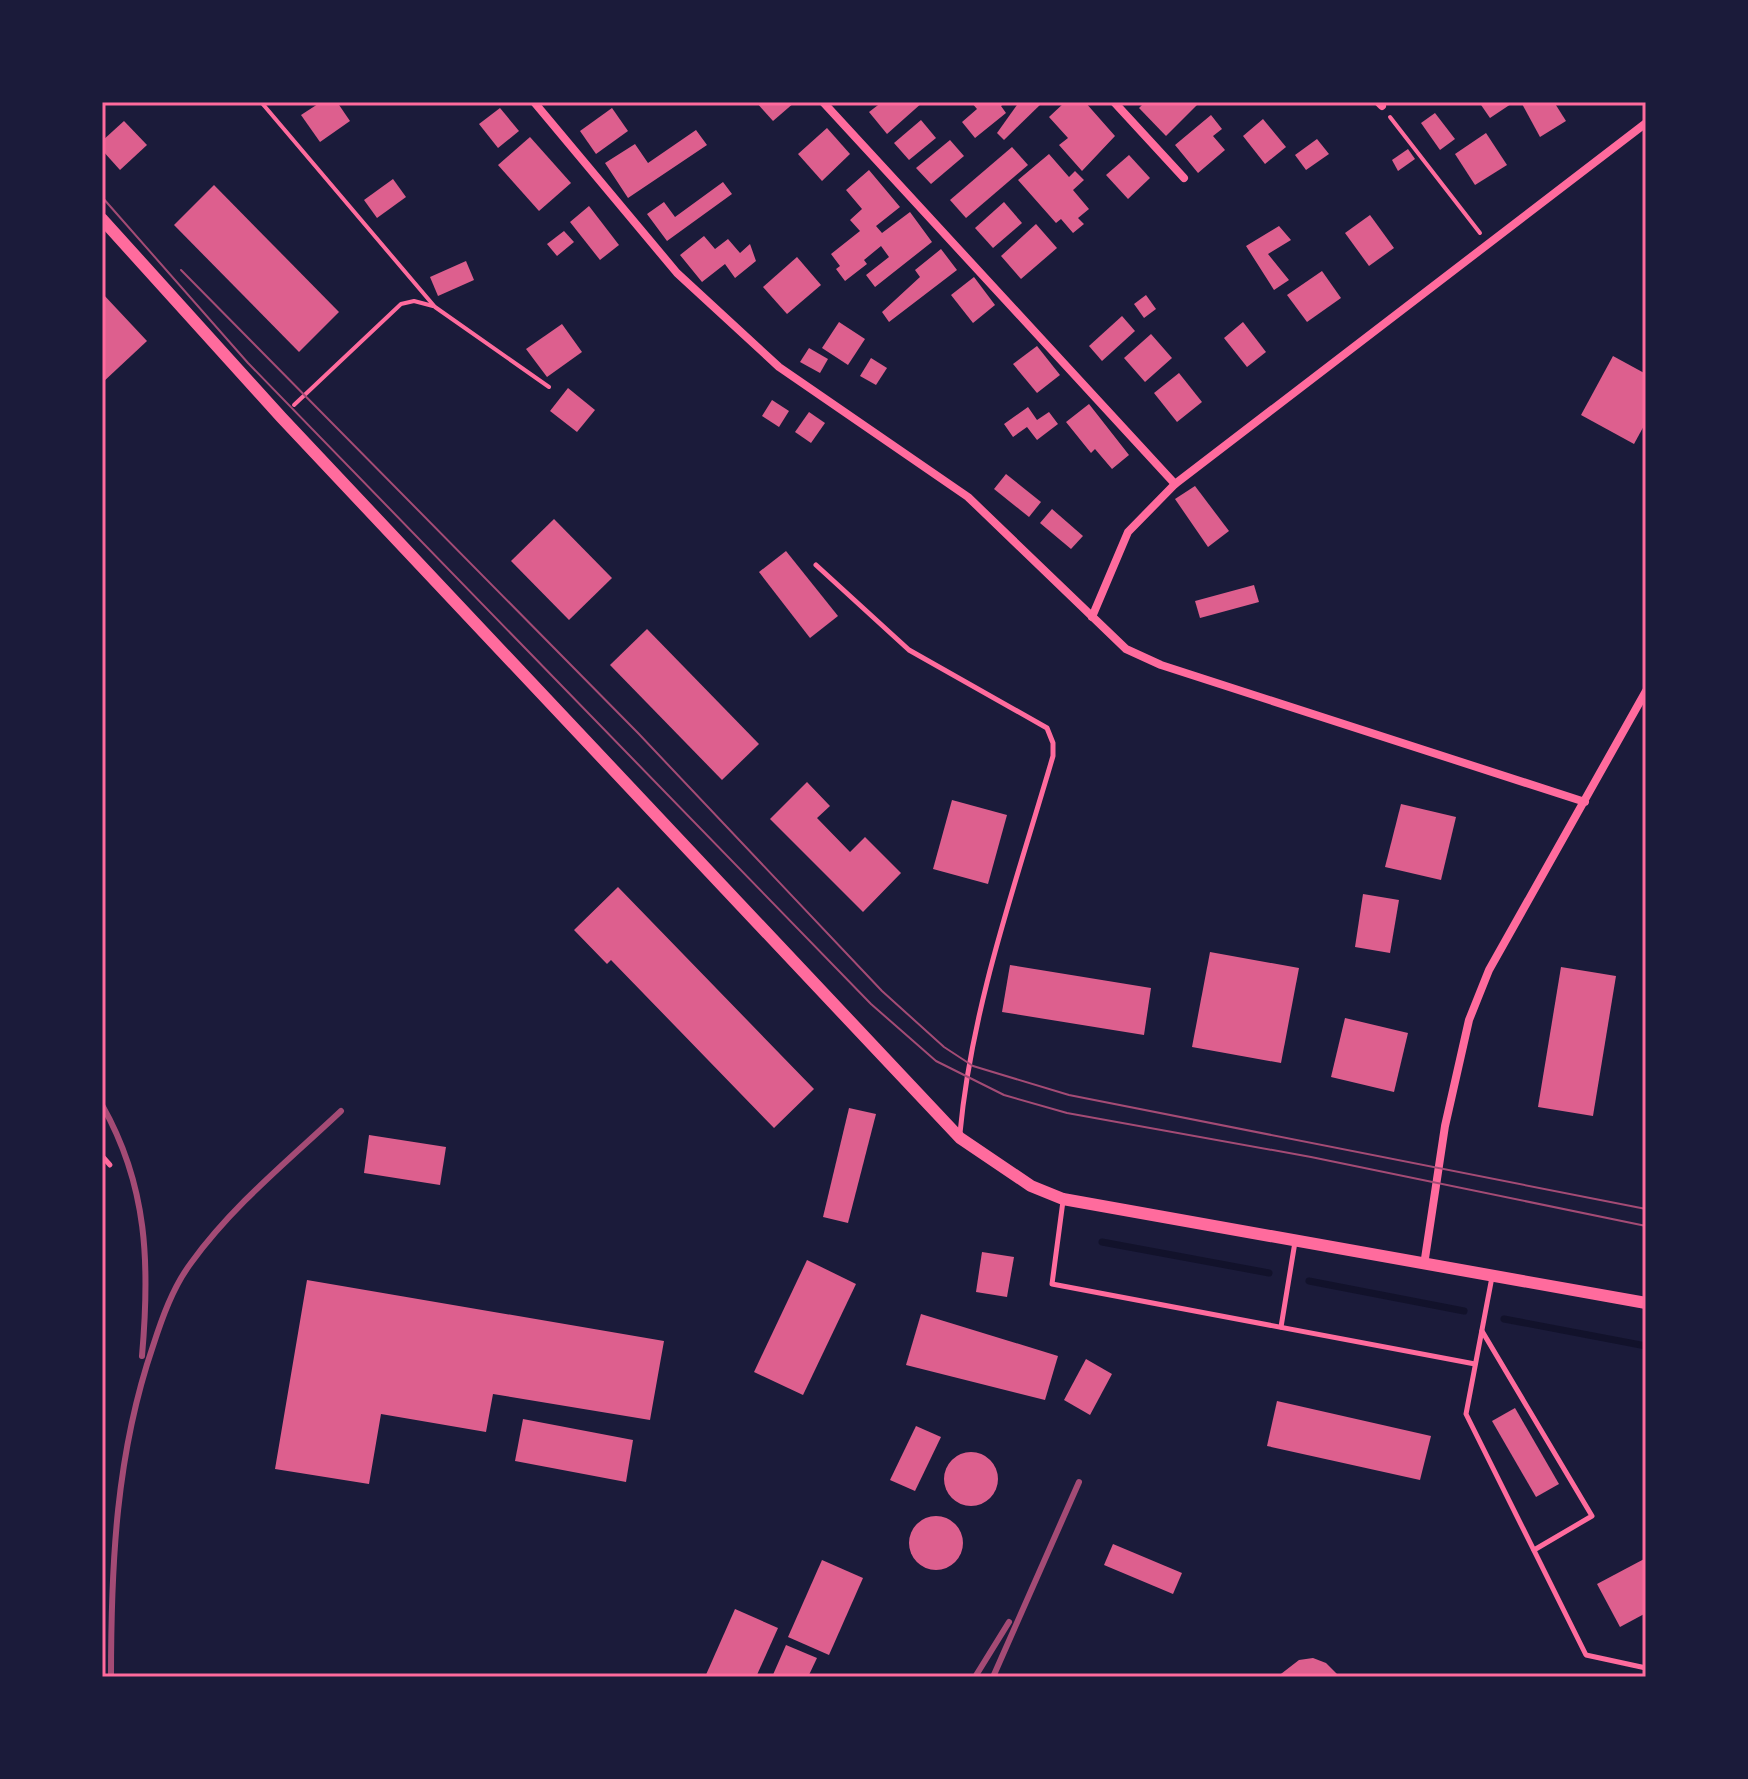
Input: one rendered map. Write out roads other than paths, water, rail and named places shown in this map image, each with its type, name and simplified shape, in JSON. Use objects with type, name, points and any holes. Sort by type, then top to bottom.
[{"type":"street","points":[[534,102],[677,273],[711,306],[779,367],[968,497],[1126,649],[1161,665],[1585,802]]},
{"type":"street","points":[[823,102],[1175,484]]},
{"type":"street","points":[[1114,102],[1184,178]]},
{"type":"street","points":[[1092,617],[1128,532],[1175,484],[1646,123]]},
{"type":"street","points":[[102,219],[281,417],[960,1138],[1020,1180],[1063,1199],[1646,1303]]},
{"type":"street","points":[[1424,1265],[1445,1126],[1469,1020],[1489,970],[1646,691]]},
{"type":"lane","points":[[816,565],[909,650],[1047,728],[1053,743],[1053,756],[982,1006],[965,1078],[960,1138]]},
{"type":"lane","points":[[102,1156],[110,1165]]},
{"type":"lane","points":[[1063,1199],[1052,1284],[1475,1364]]},
{"type":"lane","points":[[1281,1327],[1295,1241]]},
{"type":"lane","points":[[1492,1276],[1466,1414],[1586,1655],[1646,1668]]},
{"type":"lane","points":[[1482,1330],[1592,1516],[1534,1550]]},
{"type":"waterway","points":[[1102,1242],[1269,1273]]},
{"type":"waterway","points":[[1309,1281],[1464,1311]]},
{"type":"waterway","points":[[1504,1319],[1646,1346]]},
{"type":"tram line","points":[[102,197],[248,363],[871,1004],[936,1061],[1004,1095],[1067,1113],[1311,1157],[1646,1226]]},
{"type":"tram line","points":[[181,270],[638,733],[882,991],[944,1047],[973,1066],[1069,1095],[1646,1209]]},
{"type":"railway","points":[[102,1105],[129,1166],[142,1227],[146,1290],[142,1356]]},
{"type":"railway","points":[[111,1677],[112,1593],[123,1468],[141,1387],[164,1314],[173,1292],[207,1242],[262,1184],[341,1111]]},
{"type":"railway","points":[[993,1677],[1079,1482]]},
{"type":"railway","points":[[975,1677],[1009,1622]]}]
